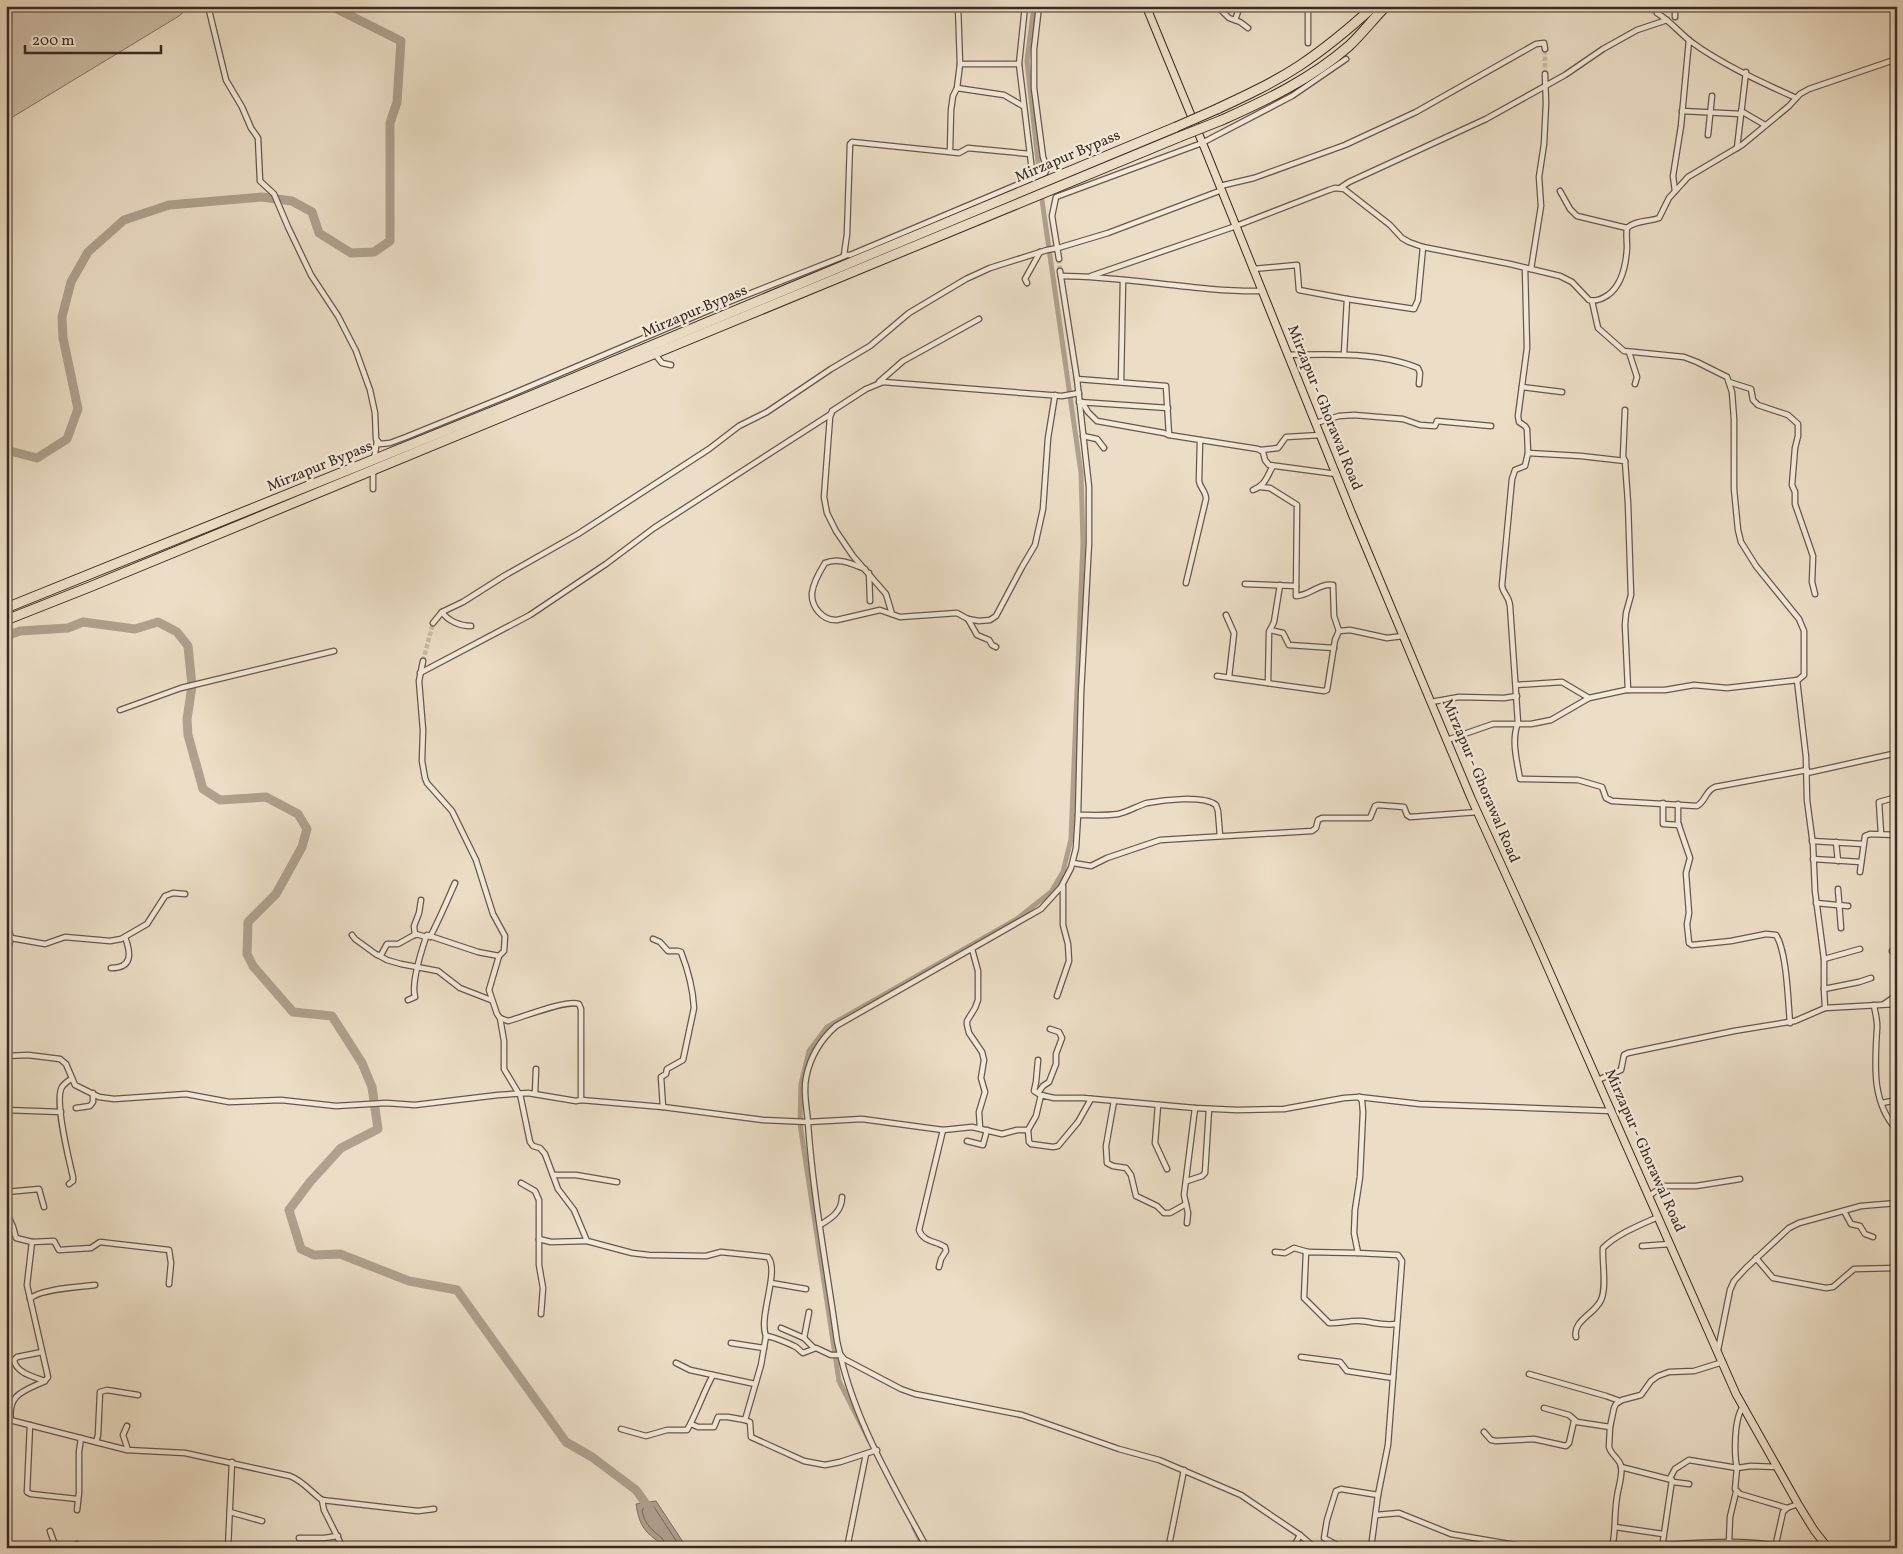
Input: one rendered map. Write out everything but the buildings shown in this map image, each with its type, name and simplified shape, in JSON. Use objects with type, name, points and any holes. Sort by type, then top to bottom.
[{"type":"highway","name":"Mirzapur Bypass","points":[[6,608],[374,460],[1217,109],[1258,90],[1298,67],[1340,37],[1374,6]]},
{"type":"highway","name":"Mirzapur Bypass","points":[[6,620],[1222,120],[1264,101],[1309,76],[1350,45],[1386,6]]},
{"type":"main road","name":"Mirzapur - Ghorawal Road","points":[[1146,6],[1336,474],[1478,812],[1744,1407],[1798,1504],[1828,1548]]},
{"type":"street","points":[[208,6],[226,80],[242,107],[249,125],[258,138],[258,178],[261,183],[272,191],[276,198],[311,275],[338,316],[363,368],[373,402],[377,441],[373,470],[373,488]]},
{"type":"street","points":[[950,151],[952,102],[958,88],[960,64],[958,6]]},
{"type":"street","points":[[1025,6],[1019,64],[1023,106],[1035,178]]},
{"type":"street","points":[[377,441],[382,444],[406,437],[731,301],[1045,173],[1047,168],[1043,157],[1034,88],[1034,49],[1039,6]]},
{"type":"street","points":[[1217,6],[1229,18],[1248,28]]},
{"type":"street","points":[[1235,20],[1240,6]]},
{"type":"street","points":[[1308,6],[1308,43]]},
{"type":"street","points":[[1674,6],[1674,17]]},
{"type":"street","points":[[1657,13],[1689,40],[1714,57],[1796,98]]},
{"type":"street","points":[[1090,276],[1236,226],[1329,190],[1339,188],[1486,119],[1565,75],[1592,55],[1637,30],[1667,20]]},
{"type":"street","points":[[1675,191],[1673,176],[1689,40]]},
{"type":"street","points":[[433,623],[442,612],[463,602],[590,526],[709,449],[731,431],[767,412],[877,342],[921,305],[981,272],[1158,215],[1221,188],[1344,145],[1416,112],[1536,44],[1544,42],[1545,49]]},
{"type":"street","points":[[1059,259],[1052,216],[1056,197],[1202,143],[1292,96],[1346,59]]},
{"type":"street","points":[[1560,192],[1570,210],[1577,216],[1627,228],[1636,223],[1659,218],[1669,198],[1688,177],[1737,148],[1809,89],[1897,59]]},
{"type":"street","points":[[960,64],[1019,64]]},
{"type":"street","points":[[1737,148],[1746,72]]},
{"type":"street","points":[[1531,269],[1541,206],[1539,177],[1544,144],[1545,74]]},
{"type":"street","points":[[958,88],[1004,95],[1023,106]]},
{"type":"street","points":[[1708,136],[1712,112],[1712,96]]},
{"type":"street","points":[[1682,111],[1741,112],[1765,125]]},
{"type":"street","points":[[845,256],[843,254],[847,234],[851,142],[857,141],[891,147],[961,152],[968,148],[1030,154]]},
{"type":"street","points":[[1339,188],[1390,225],[1402,238],[1423,247],[1566,278],[1592,301],[1598,328],[1621,349],[1629,352],[1684,357],[1721,373],[1729,382],[1751,389],[1753,400],[1758,405],[1788,416],[1798,424],[1792,485],[1795,492],[1795,504],[1813,556],[1812,582],[1815,594]]},
{"type":"street","points":[[1592,301],[1603,299],[1610,294],[1619,280],[1625,262],[1627,228]]},
{"type":"street","points":[[1253,269],[1297,265],[1299,290],[1414,309],[1417,306],[1418,300],[1423,247]]},
{"type":"street","points":[[1027,283],[1025,279],[1040,252]]},
{"type":"street","points":[[1525,268],[1527,348],[1518,419],[1527,429],[1528,453],[1525,466],[1515,470],[1512,479],[1502,585],[1510,600],[1518,724],[1515,730],[1515,752],[1520,778],[1589,782],[1600,785],[1606,798],[1612,801],[1699,805],[1708,791],[1715,787],[1807,772],[1897,752]]},
{"type":"street","points":[[927,1548],[876,1451],[853,1399],[838,1355],[806,1122],[806,1079],[813,1055],[822,1040],[836,1026],[1042,909],[1063,884],[1073,863],[1078,815],[1081,694],[1089,543],[1089,487],[1079,393],[1064,306],[1061,274],[1233,292],[1262,291]]},
{"type":"street","points":[[1121,382],[1123,280]]},
{"type":"street","points":[[1344,354],[1347,299]]},
{"type":"street","points":[[420,673],[530,616],[606,564],[654,528],[830,414],[842,403],[878,383],[904,361],[979,319]]},
{"type":"street","points":[[647,347],[655,353],[662,363],[671,365]]},
{"type":"street","points":[[1629,352],[1637,377],[1635,384]]},
{"type":"street","points":[[1288,356],[1344,354],[1410,365],[1419,371],[1419,384]]},
{"type":"street","points":[[1077,379],[1166,386],[1169,436]]},
{"type":"street","points":[[878,383],[888,382],[1062,396],[1079,393]]},
{"type":"street","points":[[1447,740],[1492,724],[1536,724],[1551,720],[1589,698],[1628,690],[1665,690],[1694,685],[1727,688],[1801,679],[1804,675],[1805,635],[1802,625],[1793,610],[1750,558],[1741,542],[1738,530],[1734,489],[1734,427],[1729,382]]},
{"type":"street","points":[[1522,387],[1562,392]]},
{"type":"street","points":[[865,569],[844,562],[831,561],[825,563],[812,592],[816,607],[824,617],[832,620],[876,610],[884,610],[905,617],[957,613],[968,619],[984,621],[996,616],[1022,567],[1033,551],[1043,509],[1048,447],[1055,395]]},
{"type":"street","points":[[1080,402],[1168,408]]},
{"type":"street","points":[[1080,402],[1097,420],[1164,433],[1169,436],[1261,450],[1278,448],[1286,438],[1321,435]]},
{"type":"street","points":[[1625,410],[1623,457],[1625,461],[1628,503],[1631,595],[1625,625],[1628,690]]},
{"type":"street","points":[[830,414],[824,497],[825,507],[836,531],[846,546],[886,594],[892,614]]},
{"type":"street","points":[[1316,423],[1339,416],[1354,415],[1403,419],[1427,426],[1435,426],[1437,421],[1491,426]]},
{"type":"street","points":[[1083,436],[1097,439],[1104,448]]},
{"type":"street","points":[[1186,582],[1206,499],[1206,494],[1199,481],[1200,440]]},
{"type":"street","points":[[1261,450],[1267,463],[1272,466],[1336,474]]},
{"type":"street","points":[[1528,453],[1625,461]]},
{"type":"street","points":[[1253,490],[1260,487],[1269,476],[1272,466]]},
{"type":"street","points":[[1260,487],[1270,488],[1297,505],[1296,586],[1298,597],[1319,587],[1333,585],[1334,616],[1340,631]]},
{"type":"street","points":[[869,574],[870,600]]},
{"type":"street","points":[[1246,584],[1296,586]]},
{"type":"street","points":[[1268,683],[1270,630],[1274,622],[1280,585]]},
{"type":"street","points":[[442,612],[446,618],[463,626],[471,626]]},
{"type":"street","points":[[1226,615],[1234,633],[1229,678]]},
{"type":"street","points":[[968,619],[977,635],[989,640],[992,646],[996,648]]},
{"type":"street","points":[[1270,630],[1282,633],[1289,645],[1334,648]]},
{"type":"street","points":[[1340,631],[1350,630],[1387,638],[1403,636]]},
{"type":"street","points":[[1217,676],[1326,691],[1337,635],[1340,631]]},
{"type":"street","points":[[120,710],[181,688],[334,650]]},
{"type":"street","points":[[423,661],[419,681],[423,770],[427,783],[448,804],[456,818],[476,860],[493,914],[505,936],[504,951],[499,956],[489,986],[491,1000],[500,1018],[504,1041],[504,1069],[519,1094],[530,1142],[532,1146],[542,1150],[560,1192],[577,1215],[587,1241]]},
{"type":"street","points":[[1797,680],[1807,772],[1807,800],[1814,859],[1816,903],[1824,959],[1825,1008]]},
{"type":"street","points":[[1516,685],[1562,682],[1589,698]]},
{"type":"street","points":[[1431,702],[1459,697],[1504,698],[1517,696]]},
{"type":"street","points":[[1881,834],[1879,802],[1897,797]]},
{"type":"street","points":[[1078,815],[1115,815],[1148,803],[1173,800],[1201,800],[1213,802],[1218,808],[1220,836]]},
{"type":"street","points":[[1664,803],[1663,824],[1679,825]]},
{"type":"street","points":[[1678,804],[1679,825],[1690,858],[1686,873],[1689,907],[1689,943],[1692,945],[1731,941],[1766,934],[1776,935],[1783,956],[1790,1023]]},
{"type":"street","points":[[1073,863],[1091,866],[1107,858],[1153,842],[1312,831],[1316,828],[1318,820],[1322,818],[1370,818],[1375,806],[1378,805],[1404,807],[1407,815],[1410,817],[1478,812]]},
{"type":"street","points":[[1860,872],[1863,844],[1867,835],[1897,835]]},
{"type":"street","points":[[1812,841],[1863,844]]},
{"type":"street","points":[[1836,842],[1838,861]]},
{"type":"street","points":[[1814,859],[1861,862]]},
{"type":"street","points":[[408,1000],[414,997],[418,962],[428,937],[437,925],[438,918],[455,882]]},
{"type":"street","points":[[1057,996],[1069,961],[1068,944],[1063,924],[1063,884]]},
{"type":"street","points":[[1838,889],[1841,928]]},
{"type":"street","points":[[11,938],[44,944],[64,937],[110,941],[125,937],[147,924],[165,896],[172,893],[185,894]]},
{"type":"street","points":[[415,935],[414,926],[419,913],[420,900]]},
{"type":"street","points":[[1816,903],[1848,906]]},
{"type":"street","points":[[6,920],[11,938],[6,957],[6,971]]},
{"type":"street","points":[[352,935],[355,939],[387,960],[438,972],[456,986],[491,1000]]},
{"type":"street","points":[[378,955],[381,955],[387,944],[398,944],[415,935],[444,940],[478,952],[499,956]]},
{"type":"street","points":[[111,968],[125,965],[129,957],[130,949],[125,937]]},
{"type":"street","points":[[652,939],[660,942],[668,952],[681,952],[689,974],[694,1002],[683,1060],[667,1069],[666,1074],[661,1076],[663,1107]]},
{"type":"street","points":[[972,949],[978,971],[978,1000],[967,1021],[967,1025],[969,1034],[979,1048],[984,1060],[981,1078],[985,1092],[979,1112],[980,1128]]},
{"type":"street","points":[[1824,959],[1860,949]]},
{"type":"street","points":[[1824,989],[1871,978]]},
{"type":"street","points":[[1883,1005],[1897,995]]},
{"type":"street","points":[[500,1018],[508,1021],[574,1002],[579,1004],[581,1009],[581,1100]]},
{"type":"street","points":[[1598,1080],[1621,1070],[1624,1056],[1628,1053],[1734,1031],[1790,1023],[1825,1008],[1897,1004]]},
{"type":"street","points":[[1874,1005],[1878,1026],[1874,1071],[1888,1119],[1897,1130]]},
{"type":"street","points":[[1050,1029],[1059,1032],[1062,1038],[1056,1054],[1056,1064],[1049,1082],[1039,1094],[1036,1116],[1028,1130],[1029,1142],[1031,1144],[1058,1146],[1078,1122],[1091,1099]]},
{"type":"street","points":[[6,1056],[28,1055],[60,1058],[66,1064],[71,1079],[75,1084],[99,1097],[114,1100],[186,1094],[229,1102],[281,1100],[325,1105],[423,1104],[535,1094],[569,1100],[663,1107],[711,1114],[797,1122],[862,1119],[943,1130],[968,1127],[980,1128],[1002,1134],[1017,1130],[1028,1130]]},
{"type":"street","points":[[1038,1060],[1034,1091],[1054,1098],[1091,1099],[1209,1109],[1284,1109],[1359,1097],[1420,1104],[1612,1111]]},
{"type":"street","points":[[535,1094],[536,1069]]},
{"type":"street","points":[[69,1184],[72,1181],[72,1177],[61,1112],[62,1088],[71,1079]]},
{"type":"street","points":[[76,1108],[90,1106],[93,1102],[93,1093]]},
{"type":"street","points":[[1358,1253],[1354,1233],[1360,1177],[1363,1112],[1362,1101],[1359,1097]]},
{"type":"street","points":[[1882,1103],[1897,1100]]},
{"type":"street","points":[[1114,1101],[1106,1146],[1107,1163],[1112,1166],[1126,1168],[1131,1175],[1136,1196],[1157,1206],[1164,1213],[1170,1213],[1186,1204]]},
{"type":"street","points":[[1158,1105],[1154,1142],[1167,1169]]},
{"type":"street","points":[[1187,1223],[1188,1214],[1184,1195],[1194,1108]]},
{"type":"street","points":[[1187,1181],[1202,1176],[1205,1173],[1209,1109]]},
{"type":"street","points":[[6,1110],[61,1112]]},
{"type":"street","points":[[940,1267],[941,1259],[946,1251],[945,1247],[924,1238],[919,1230],[943,1130]]},
{"type":"street","points":[[967,1141],[983,1145],[987,1130]]},
{"type":"street","points":[[553,1175],[576,1175],[616,1182]]},
{"type":"street","points":[[1649,1196],[1663,1186],[1696,1186],[1740,1179]]},
{"type":"street","points":[[521,1183],[533,1188],[538,1197],[539,1264],[543,1288],[541,1314]]},
{"type":"street","points":[[6,1192],[39,1189],[44,1207]]},
{"type":"street","points":[[820,1224],[834,1215],[842,1205],[842,1197]]},
{"type":"street","points":[[1718,1350],[1730,1290],[1734,1281],[1789,1228],[1799,1223],[1861,1206],[1897,1202]]},
{"type":"street","points":[[6,1211],[14,1227],[16,1238],[32,1242],[54,1241],[60,1251],[91,1248],[100,1242],[167,1249],[171,1253],[170,1284]]},
{"type":"street","points":[[1844,1211],[1851,1224],[1860,1226],[1865,1234],[1873,1237]]},
{"type":"street","points":[[1576,1337],[1575,1331],[1577,1326],[1594,1311],[1601,1300],[1603,1291],[1603,1248],[1632,1229],[1658,1217]]},
{"type":"street","points":[[540,1238],[551,1242],[587,1241],[632,1253],[650,1255],[706,1256],[721,1252],[768,1257],[771,1260],[771,1283],[764,1320],[766,1336],[762,1365],[745,1420]]},
{"type":"street","points":[[32,1242],[27,1279],[48,1379],[15,1398],[10,1406],[9,1420],[80,1440],[128,1450],[177,1452],[290,1476],[300,1481],[322,1500],[418,1511],[434,1509]]},
{"type":"street","points":[[1642,1246],[1670,1244]]},
{"type":"street","points":[[1275,1252],[1284,1253],[1294,1248],[1309,1253],[1358,1253],[1398,1256],[1401,1259],[1388,1445],[1378,1495],[1371,1548]]},
{"type":"street","points":[[1309,1253],[1306,1252],[1304,1256],[1304,1298],[1326,1321],[1332,1323],[1363,1321],[1377,1324],[1396,1324]]},
{"type":"street","points":[[1756,1258],[1773,1278],[1826,1288],[1833,1287],[1854,1269],[1897,1268]]},
{"type":"street","points":[[771,1283],[806,1288]]},
{"type":"street","points":[[30,1299],[36,1294],[71,1287],[95,1285]]},
{"type":"street","points":[[804,1338],[808,1312]]},
{"type":"street","points":[[781,1328],[804,1338],[814,1348],[838,1355],[901,1389],[915,1394],[1027,1416],[1119,1450],[1160,1460],[1241,1495],[1300,1534],[1315,1548]]},
{"type":"street","points":[[766,1336],[771,1336],[781,1342],[795,1346],[804,1353],[814,1348]]},
{"type":"street","points":[[731,1343],[764,1348]]},
{"type":"street","points":[[42,1352],[17,1357],[14,1360],[15,1365],[19,1369],[44,1381]]},
{"type":"street","points":[[1301,1357],[1340,1362],[1347,1371],[1393,1378]]},
{"type":"street","points":[[1612,1548],[1621,1467],[1618,1459],[1610,1451],[1610,1427],[1614,1408],[1620,1401],[1641,1395],[1651,1381],[1658,1376],[1669,1372],[1694,1371],[1723,1362]]},
{"type":"street","points":[[676,1363],[688,1369],[755,1384]]},
{"type":"street","points":[[1529,1374],[1620,1401]]},
{"type":"street","points":[[621,1429],[646,1436],[667,1430],[685,1430],[691,1424],[713,1375]]},
{"type":"street","points":[[96,1442],[100,1392],[106,1390],[138,1395]]},
{"type":"street","points":[[1729,1542],[1730,1517],[1736,1492],[1737,1468],[1735,1457],[1738,1416],[1744,1407]]},
{"type":"street","points":[[1544,1408],[1571,1416],[1576,1422],[1610,1427]]},
{"type":"street","points":[[691,1424],[698,1427],[714,1427],[718,1417],[728,1416],[745,1420],[750,1422],[753,1439],[809,1462],[831,1464],[876,1451]]},
{"type":"street","points":[[1484,1432],[1491,1440],[1496,1441],[1534,1439],[1566,1446],[1569,1443],[1574,1421]]},
{"type":"street","points":[[30,1425],[27,1492],[77,1499]]},
{"type":"street","points":[[127,1426],[122,1435],[128,1450]]},
{"type":"street","points":[[77,1510],[80,1440]]},
{"type":"street","points":[[848,1548],[867,1454]]},
{"type":"street","points":[[1778,1467],[1751,1466],[1737,1468],[1689,1460],[1675,1469],[1671,1480],[1662,1546],[1729,1542],[1786,1548]]},
{"type":"street","points":[[228,1548],[232,1465]]},
{"type":"street","points":[[1621,1467],[1689,1484]]},
{"type":"street","points":[[1170,1540],[1184,1470]]},
{"type":"street","points":[[1343,1548],[1324,1538],[1327,1520],[1336,1492],[1341,1490],[1378,1495]]},
{"type":"street","points":[[1736,1492],[1787,1508]]},
{"type":"street","points":[[322,1500],[324,1510],[342,1548]]},
{"type":"street","points":[[1775,1546],[1781,1517],[1787,1508],[1798,1504]]},
{"type":"street","points":[[230,1512],[262,1520]]},
{"type":"street","points":[[1376,1515],[1399,1513],[1451,1534],[1533,1548]]},
{"type":"street","points":[[1615,1527],[1663,1534]]},
{"type":"street","points":[[50,1531],[56,1548]]},
{"type":"street","points":[[1293,1548],[1300,1534]]},
{"type":"street","points":[[299,1538],[336,1537]]},
{"type":"shaded area","points":[[6,6],[190,6],[179,16],[6,121]]},
{"type":"water","points":[[656,1501],[687,1548],[660,1548],[659,1542],[643,1526],[636,1504]]},
{"type":"waterway","points":[[6,450],[37,458],[67,439],[78,409],[63,338],[62,317],[71,282],[88,252],[124,220],[169,205],[262,197],[292,201],[312,212],[319,233],[351,253],[374,252],[390,241],[390,123],[397,102],[401,41],[331,6]]},
{"type":"waterway","points":[[1034,6],[1027,61],[1040,180]]},
{"type":"waterway","points":[[869,1440],[839,1381],[800,1124],[801,1084],[809,1051],[827,1027],[1017,919],[1051,892],[1063,872],[1071,839],[1083,542],[1081,473],[1041,193]]},
{"type":"waterway","points":[[6,636],[20,631],[68,628],[83,622],[135,629],[158,622],[177,632],[188,646],[192,686],[187,719],[188,735],[203,789],[220,800],[266,797],[298,814],[307,829],[302,847],[276,894],[248,922],[247,954],[253,966],[293,1012],[332,1016],[362,1063],[372,1087],[378,1129],[341,1148],[310,1182],[289,1210],[301,1249],[314,1255],[340,1254],[409,1281],[457,1290],[566,1442],[592,1457],[636,1490],[651,1511]]},
{"type":"waterway","points":[[914,1528],[924,1548]]},
{"type":"tunnel","points":[[1637,6],[1657,13]]},
{"type":"tunnel","points":[[1545,49],[1545,74]]},
{"type":"tunnel","points":[[1059,259],[1060,271]]},
{"type":"tunnel","points":[[423,661],[433,623]]}]
